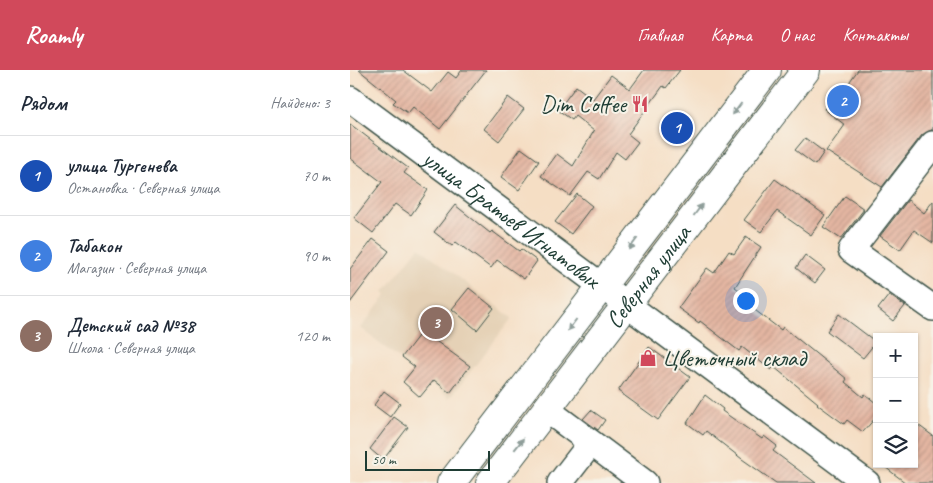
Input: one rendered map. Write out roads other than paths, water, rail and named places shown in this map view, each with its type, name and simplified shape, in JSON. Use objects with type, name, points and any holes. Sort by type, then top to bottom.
[{"type":"main road","name":"Северная улица","points":[[451,483],[767,70]]},
{"type":"main road","name":"Северная улица","points":[[490,483],[806,70]]},
{"type":"street","name":"улица Братьев Игнатовых","points":[[350,98],[866,483]]},
{"type":"street","points":[[933,144],[851,250],[933,308]]},
{"type":"street","points":[[546,409],[645,483]]},
{"type":"street","points":[[560,483],[591,443]]},
{"type":"place","name":"Табакон","points":[[843,101]]},
{"type":"place","name":"Dim Coffee","points":[[640,104]]},
{"type":"place","name":"улица Тургенева","points":[[677,128]]},
{"type":"place","name":"Детский сад №38","points":[[436,323]]},
{"type":"place","name":"Цветочный склад","points":[[648,358]]}]
